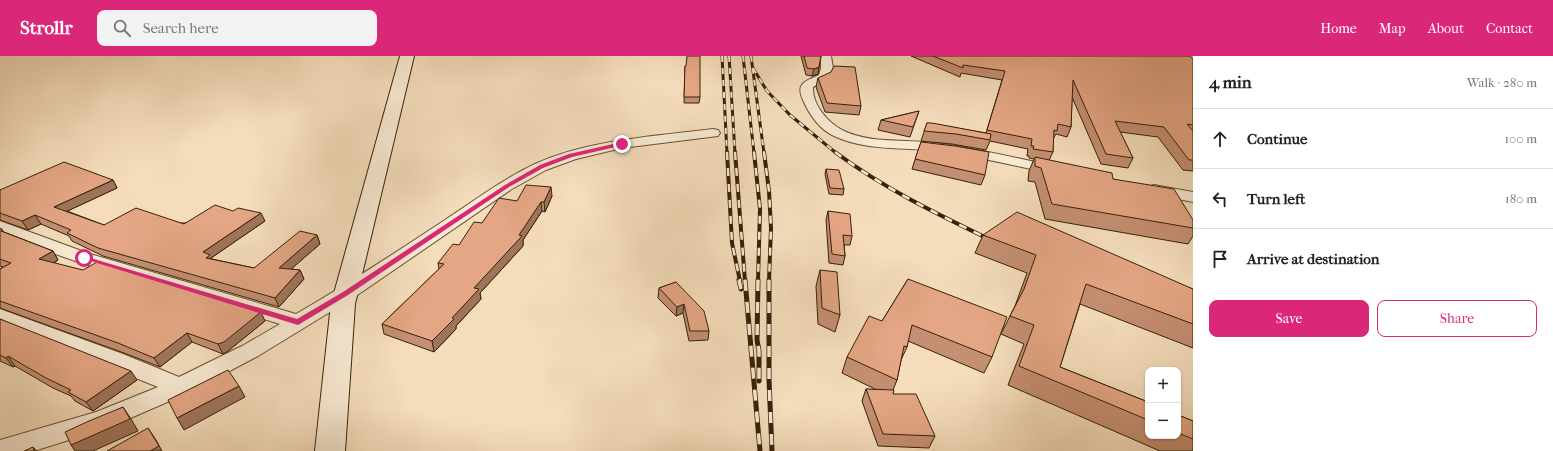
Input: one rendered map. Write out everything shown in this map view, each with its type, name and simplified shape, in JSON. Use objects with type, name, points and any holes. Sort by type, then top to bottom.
[{"type":"street","points":[[330,451],[343,304],[407,56]]},
{"type":"street","points":[[826,56],[827,68],[824,76],[807,85],[806,95],[818,118],[841,134],[857,140],[879,144],[934,147],[1065,172]]},
{"type":"street","points":[[0,451],[101,420],[180,387],[250,351],[346,294],[507,186],[542,167],[571,156],[622,144],[713,133]]},
{"type":"street","points":[[1141,188],[1193,197]]},
{"type":"street","points":[[0,226],[19,235],[84,258],[298,322]]},
{"type":"street","points":[[0,316],[115,360],[180,387]]},
{"type":"building","points":[[687,56],[700,56],[700,97],[684,97],[685,66]]},
{"type":"building","points":[[804,56],[821,56],[819,67],[814,69],[807,68]]},
{"type":"building","points":[[933,56],[1190,56],[1193,59],[1193,125],[1187,124],[1193,131],[1193,160],[1189,160],[1164,127],[1115,121],[1133,158],[1106,154],[1073,80],[1071,127],[1058,124],[1057,131],[1054,130],[1053,152],[1033,149],[1034,146],[1031,146],[1032,139],[987,130],[1005,71],[963,65],[963,68]]},
{"type":"building","points":[[834,66],[855,67],[861,106],[827,103],[818,78],[831,72]]},
{"type":"building","points":[[919,111],[913,127],[881,120]]},
{"type":"building","points":[[927,123],[991,134],[990,140],[956,134],[924,131]]},
{"type":"building","points":[[921,142],[989,152],[985,175],[915,159]]},
{"type":"building","points":[[1035,157],[1112,173],[1113,179],[1174,189],[1193,220],[1193,228],[1052,204],[1041,168],[1035,166]]},
{"type":"building","points":[[64,162],[113,180],[54,207],[104,225],[136,208],[184,224],[215,205],[233,211],[238,208],[261,213],[203,252],[210,255],[206,258],[254,268],[300,231],[317,235],[279,268],[300,270],[275,298],[98,248],[67,233],[71,230],[35,215],[22,221],[0,213],[0,190]]},
{"type":"building","points":[[826,169],[839,170],[844,189],[830,188]]},
{"type":"building","points":[[526,185],[551,187],[544,202],[541,202],[519,235],[522,236],[474,288],[479,289],[452,318],[454,319],[432,341],[382,324],[444,264],[438,263],[453,244],[459,245],[474,222],[482,223],[499,198],[517,201]]},
{"type":"building","points":[[828,211],[850,214],[852,236],[843,235],[845,256],[832,254]]},
{"type":"building","points":[[1017,212],[1193,289],[1193,324],[1086,284],[1060,367],[1145,401],[1145,419],[1019,366],[1034,325],[1010,316],[1024,289],[1036,255],[983,235]]},
{"type":"building","points":[[0,228],[3,230],[1,231],[53,251],[39,259],[83,270],[97,262],[261,312],[224,342],[218,344],[187,333],[154,358],[118,343],[0,301],[0,269],[11,263],[0,259]]},
{"type":"building","points":[[820,270],[837,272],[840,315],[822,308]]},
{"type":"building","points":[[908,279],[1007,317],[992,357],[912,325],[907,347],[904,346],[897,380],[847,357],[869,316],[882,321]]},
{"type":"building","points":[[676,282],[704,311],[709,331],[690,331],[684,304],[677,307],[659,288]]},
{"type":"building","points":[[0,319],[131,371],[86,402],[68,392],[71,390],[46,378],[8,356],[6,358],[0,355]]},
{"type":"building","points":[[228,370],[239,386],[177,418],[168,400]]},
{"type":"building","points":[[866,389],[894,390],[893,394],[916,394],[935,436],[883,434]]},
{"type":"building","points":[[123,407],[130,419],[71,445],[65,432]]},
{"type":"building","points":[[1181,416],[1193,421],[1193,439],[1181,434]]},
{"type":"building","points":[[148,428],[159,446],[150,451],[107,451]]},
{"type":"building","points":[[33,447],[34,451],[24,451]]},
{"type":"railway","points":[[722,56],[727,153]]},
{"type":"railway","points":[[729,56],[735,153]]},
{"type":"railway","points":[[743,56],[754,153]]},
{"type":"railway","points":[[751,56],[764,153]]},
{"type":"railway","points":[[753,68],[767,91],[790,115],[836,153]]},
{"type":"railway","points":[[727,152],[732,243],[740,281]]},
{"type":"railway","points":[[735,152],[745,281]]},
{"type":"railway","points":[[754,152],[760,209],[758,281]]},
{"type":"railway","points":[[764,152],[769,191],[771,228],[769,281]]},
{"type":"railway","points":[[835,152],[892,189],[932,211],[993,241]]},
{"type":"railway","points":[[739,280],[741,289]]},
{"type":"railway","points":[[745,280],[760,451]]},
{"type":"railway","points":[[758,280],[757,340],[759,351],[759,381]]},
{"type":"railway","points":[[769,281],[769,380],[772,451]]},
{"type":"route","points":[[84,258],[298,322],[346,294],[507,186],[542,167],[571,156],[622,144]]}]
